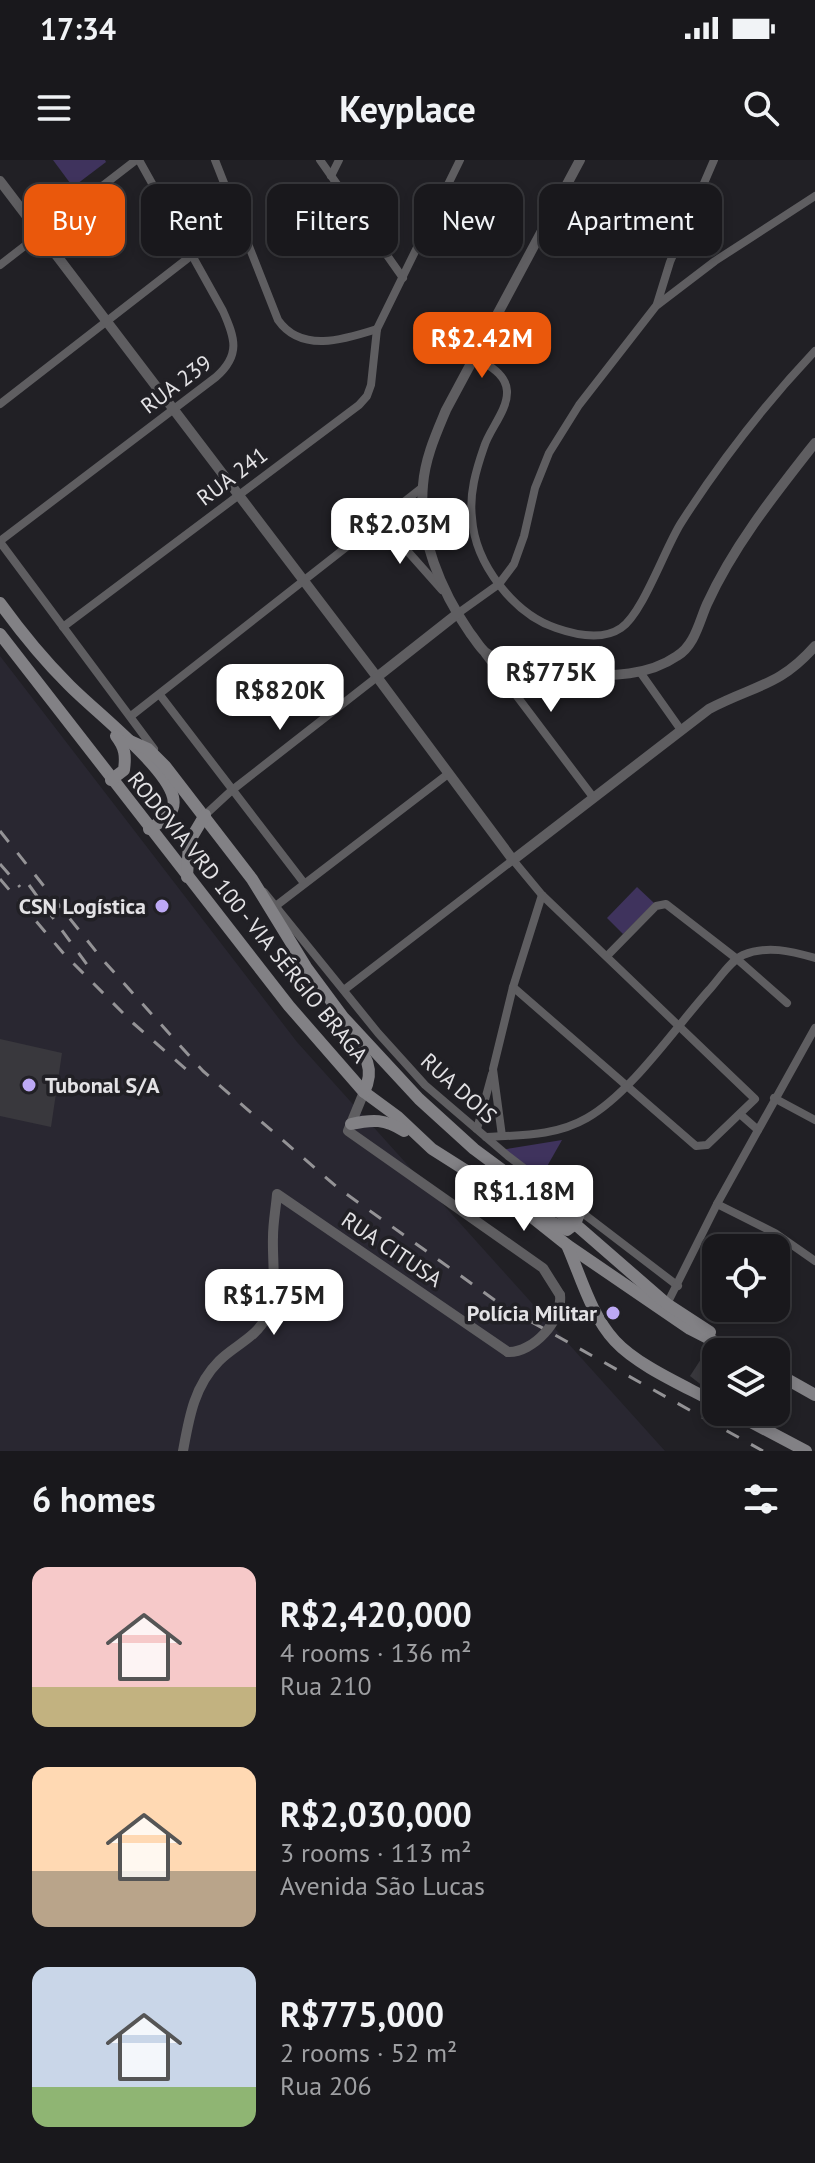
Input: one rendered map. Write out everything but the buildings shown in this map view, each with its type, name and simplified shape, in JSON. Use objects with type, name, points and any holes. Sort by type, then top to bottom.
[{"type":"main road","name":"RODOVIA VRD 100 - VIA SÉRGIO BRAGA","points":[[0,603],[38,652],[103,718],[130,741],[148,749],[165,766],[252,879],[286,937],[343,1017],[419,1099],[474,1149],[575,1224],[667,1304],[721,1338]]},
{"type":"main road","name":"RODOVIA VRD 100 - VIA SÉRGIO BRAGA","points":[[0,634],[289,1006],[364,1092],[398,1117],[432,1149],[503,1194],[567,1245],[707,1338]]},
{"type":"main road","points":[[103,718],[125,748],[124,770],[111,780]]},
{"type":"main road","points":[[130,741],[145,756],[174,800],[172,811],[166,819],[149,829]]},
{"type":"main road","points":[[187,877],[189,842],[205,815]]},
{"type":"main road","points":[[286,937],[369,1064],[370,1081],[364,1092]]},
{"type":"main road","points":[[350,1128],[376,1119],[388,1121],[432,1149]]},
{"type":"main road","points":[[503,1194],[564,1230],[575,1224],[580,1211]]},
{"type":"main road","points":[[567,1245],[597,1315],[615,1342],[641,1361],[702,1395]]},
{"type":"main road","points":[[790,1381],[815,1395]]},
{"type":"main road","points":[[759,1426],[806,1451]]},
{"type":"street","points":[[106,184],[138,160]]},
{"type":"street","name":"RUA 239","points":[[138,160],[152,184]]},
{"type":"street","points":[[215,160],[278,320],[287,333],[302,339],[324,341],[350,338],[377,329],[460,160]]},
{"type":"street","points":[[320,160],[403,278]]},
{"type":"street","points":[[331,176],[339,160]]},
{"type":"street","points":[[444,592],[427,533],[423,487],[429,451],[446,410],[580,160]]},
{"type":"street","points":[[656,306],[670,262],[714,160]]},
{"type":"street","points":[[0,181],[24,213]]},
{"type":"street","points":[[205,815],[231,791],[499,584],[514,564],[549,453],[579,405],[656,306],[715,261],[815,196]]},
{"type":"street","points":[[0,265],[24,246]]},
{"type":"street","points":[[57,256],[513,860],[542,895],[755,1099],[707,1145],[696,1146],[513,987]]},
{"type":"street","points":[[0,404],[191,256]]},
{"type":"street","name":"RUA 239","points":[[0,542],[228,367],[234,347],[233,334],[193,256]]},
{"type":"street","name":"RUA 241","points":[[63,627],[359,405],[371,385],[377,329]]},
{"type":"street","points":[[476,357],[500,374],[507,392],[485,443],[473,482],[471,520],[483,555],[499,584],[519,608],[538,622],[583,635],[603,635],[621,628],[633,615],[679,525],[779,389],[815,351]]},
{"type":"street","points":[[483,651],[528,669],[598,676],[640,672],[681,654],[693,638],[720,575],[765,508],[815,443]]},
{"type":"street","points":[[131,716],[423,487]]},
{"type":"street","points":[[379,519],[444,592],[483,651],[593,797]]},
{"type":"street","points":[[0,542],[165,766]]},
{"type":"street","points":[[344,990],[681,730],[720,703],[783,676],[815,646]]},
{"type":"street","points":[[510,687],[528,669]]},
{"type":"street","points":[[640,672],[681,730]]},
{"type":"street","points":[[160,695],[304,883]]},
{"type":"street","points":[[277,905],[448,774]]},
{"type":"street","name":"RUA DOIS","points":[[252,879],[277,905],[378,1033],[425,1085],[508,1156],[678,1286]]},
{"type":"street","points":[[477,1129],[513,987],[542,895]]},
{"type":"street","points":[[607,956],[661,904],[666,904],[787,1003]]},
{"type":"street","points":[[486,1137],[544,1134],[567,1129],[591,1116],[628,1085],[737,959],[766,949],[815,958]]},
{"type":"street","points":[[667,1304],[717,1204],[815,1028]]},
{"type":"street","points":[[493,1069],[502,1136]]},
{"type":"street","points":[[350,1128],[364,1092]]},
{"type":"street","points":[[774,1098],[815,1120]]},
{"type":"street","points":[[741,1115],[758,1130]]},
{"type":"street","name":"RUA CITUSA","points":[[183,1451],[189,1418],[200,1386],[219,1361],[256,1333],[269,1314],[277,1194],[508,1352],[519,1352],[529,1347],[558,1316],[560,1295],[543,1268],[350,1128]]},
{"type":"street","points":[[717,1204],[775,1233],[815,1261]]},
{"type":"shaded area","points":[[53,160],[105,160],[77,184],[71,184]]},
{"type":"shaded area","points":[[0,656],[297,1042],[665,1451],[0,1451]]},
{"type":"shaded area","points":[[637,887],[654,903],[623,934],[607,918]]},
{"type":"shaded area","points":[[562,1140],[541,1177],[501,1150]]},
{"type":"railway","points":[[0,831],[102,959],[203,1071],[338,1188],[503,1306],[763,1451]]},
{"type":"railway","points":[[0,864],[20,887]]},
{"type":"railway","points":[[0,879],[64,954],[133,1023],[196,1078]]},
{"type":"railway","points":[[29,885],[88,966]]},
{"type":"place","name":"CSN Logística","points":[[162,906]]},
{"type":"place","name":"Tubonal S/A","points":[[29,1085]]},
{"type":"place","name":"Polícia Militar","points":[[613,1313]]}]
